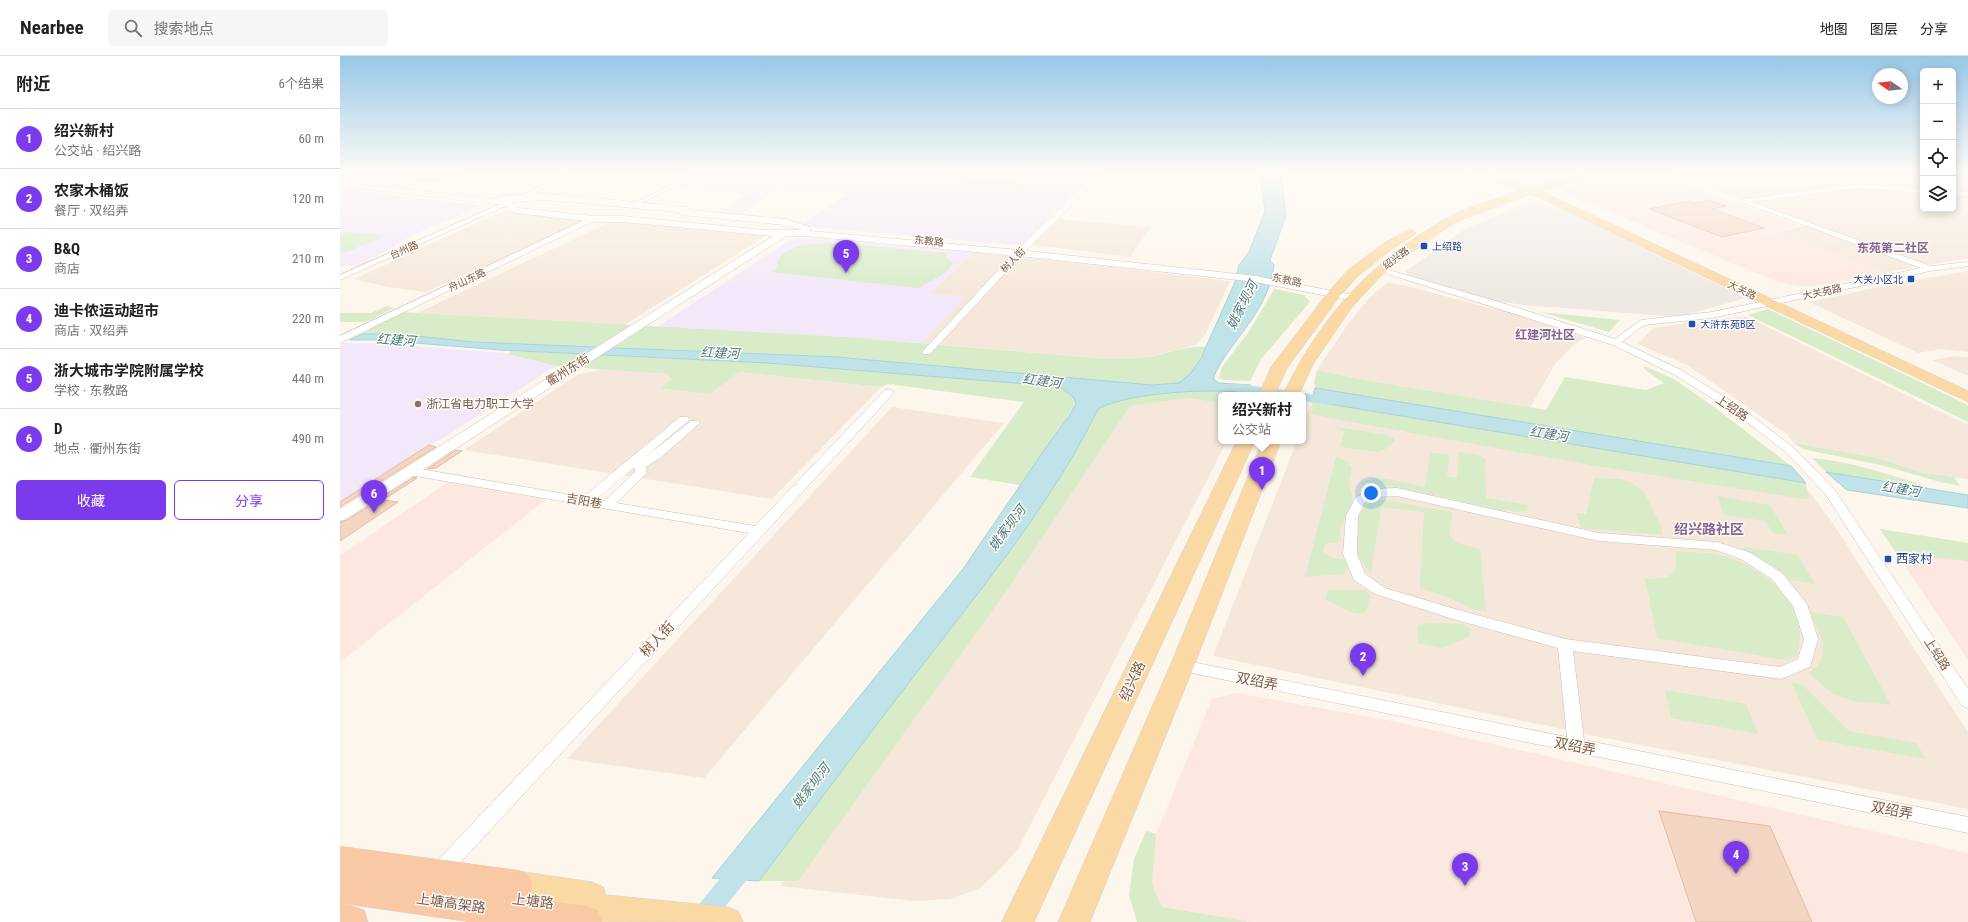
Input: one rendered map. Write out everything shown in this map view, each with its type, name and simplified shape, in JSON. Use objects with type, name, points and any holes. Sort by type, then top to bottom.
[{"type":"highway","points":[[340,861],[518,885]]},
{"type":"highway","name":"上塘高架路","points":[[340,888],[586,922]]},
{"type":"highway","points":[[340,920],[352,922]]},
{"type":"main road","name":"绍兴路","points":[[1268,391],[1279,367],[1335,293],[1353,273],[1388,246],[1447,212]]},
{"type":"main road","name":"绍兴路","points":[[1292,392],[1304,364],[1353,298],[1379,270],[1397,256],[1452,220],[1469,212]]},
{"type":"main road","name":"大关路","points":[[1583,212],[1968,397]]},
{"type":"main road","name":"大关路","points":[[1597,212],[1620,221],[1968,385]]},
{"type":"main road","name":"绍兴路","points":[[1018,922],[1245,444]]},
{"type":"main road","points":[[1074,922],[1182,666],[1271,444]]},
{"type":"main road","name":"上塘路","points":[[340,876],[649,914],[727,922]]},
{"type":"main road","points":[[518,885],[593,897],[621,904],[649,914]]},
{"type":"street","name":"台州路","points":[[340,278],[488,212]]},
{"type":"street","name":"东教路","points":[[536,212],[594,219],[623,219],[765,233],[804,233],[1020,252]]},
{"type":"street","name":"东教路","points":[[686,212],[786,222],[809,230],[1206,271],[1317,289],[1353,298]]},
{"type":"street","name":"树人街","points":[[927,352],[1020,252],[1061,212]]},
{"type":"street","points":[[1773,212],[1930,268]]},
{"type":"street","name":"舟山东路","points":[[340,340],[594,219]]},
{"type":"street","name":"衢州东街","points":[[340,516],[796,225]]},
{"type":"street","name":"大关苑路","points":[[1616,343],[1641,323],[1712,315],[1930,268],[1968,264]]},
{"type":"street","name":"上绍路","points":[[1379,270],[1496,304],[1616,343],[1676,372],[1735,408],[1790,450],[1831,493],[1968,702]]},
{"type":"street","name":"树人街","points":[[425,887],[889,392]]},
{"type":"street","points":[[586,502],[689,421],[656,456],[640,466],[641,473],[607,505]]},
{"type":"street","name":"吉阳巷","points":[[409,471],[758,531]]},
{"type":"street","points":[[1397,492],[1599,537],[1717,546],[1746,556],[1777,576],[1800,604],[1811,639],[1805,663],[1781,673],[1565,644],[1453,614],[1380,591],[1359,577],[1350,554],[1352,516],[1360,500],[1374,493],[1397,492]]},
{"type":"street","points":[[1565,644],[1576,746]]},
{"type":"street","name":"双绍弄","points":[[1182,666],[1968,825]]},
{"type":"shaded area","points":[[340,212],[467,212],[415,234],[359,266],[340,265]]},
{"type":"shaded area","points":[[500,212],[531,212],[584,220],[577,227],[425,292],[388,287],[354,279]]},
{"type":"shaded area","points":[[720,212],[744,212],[740,215]]},
{"type":"shaded area","points":[[819,212],[1054,212],[1023,243],[1016,245],[799,226]]},
{"type":"shaded area","points":[[1506,212],[1568,212],[1746,298],[1684,315],[1665,316],[1523,305],[1485,299],[1410,278],[1406,271],[1465,229]]},
{"type":"shaded area","points":[[1611,212],[1762,212],[1794,224],[1795,226],[1764,234],[1777,232],[1885,273],[1814,286],[1797,286],[1776,281]]},
{"type":"shaded area","points":[[1779,212],[1968,212],[1968,258],[1926,265]]},
{"type":"shaded area","points":[[631,218],[770,233],[623,326],[417,313],[608,223]]},
{"type":"shaded area","points":[[1059,219],[1151,227],[1130,257],[1033,245]]},
{"type":"shaded area","points":[[1807,225],[1919,266],[1885,273],[1777,232]]},
{"type":"shaded area","points":[[802,238],[974,252],[930,293],[967,297],[921,343],[846,337],[657,327],[789,241]]},
{"type":"shaded area","points":[[974,252],[1230,281],[1205,335],[1195,345],[1153,356],[1130,359],[1107,359],[921,343],[966,297],[930,293]]},
{"type":"shaded area","points":[[1968,271],[1968,352],[1941,349],[1918,353],[1809,302],[1903,282]]},
{"type":"shaded area","points":[[1387,283],[1403,285],[1493,309],[1503,309],[1586,338],[1574,344],[1555,364],[1530,408],[1364,380],[1317,370],[1350,321],[1370,297]]},
{"type":"shaded area","points":[[1745,316],[1968,425],[1968,479],[1924,473],[1877,458],[1794,443],[1787,434],[1687,365],[1638,344],[1653,328]]},
{"type":"shaded area","name":"浙江省电力职工大学","points":[[343,343],[374,343],[503,353],[556,366],[340,503],[340,345]]},
{"type":"shaded area","points":[[1957,356],[1968,357],[1968,376],[1932,360]]},
{"type":"shaded area","points":[[603,369],[666,374],[673,379],[661,387],[710,394],[739,372],[881,387],[772,499],[464,450],[577,375]]},
{"type":"shaded area","points":[[1188,396],[1218,400],[1218,444],[1225,444],[1018,849],[979,889],[950,899],[914,901],[780,886],[1130,401]]},
{"type":"shaded area","points":[[1311,405],[1804,485],[1832,522],[1968,732],[1968,809],[1600,737],[1213,656],[1296,444],[1306,444],[1306,418]]},
{"type":"shaded area","points":[[892,407],[1004,423],[704,778],[567,759]]},
{"type":"shaded area","points":[[448,482],[548,498],[340,662],[340,556]]},
{"type":"shaded area","points":[[1880,529],[1968,543],[1968,660]]},
{"type":"shaded area","points":[[1236,693],[1393,721],[1968,853],[1968,922],[1251,922],[1162,907],[1152,884],[1156,834],[1212,699]]},
{"type":"green space","points":[[346,232],[387,235],[347,252],[340,251],[340,234]]},
{"type":"green space","points":[[833,243],[949,253],[945,257],[953,262],[947,271],[919,288],[771,272],[779,267],[777,261],[781,255],[787,251],[802,246]]},
{"type":"green space","points":[[1274,289],[1304,295],[1310,302],[1261,359],[1250,381],[1224,380],[1219,378],[1222,367],[1250,330]]},
{"type":"green space","points":[[387,306],[394,308],[366,322],[340,322],[340,313],[371,313]]},
{"type":"green space","points":[[1768,309],[1968,405],[1968,422],[1748,315]]},
{"type":"green space","points":[[400,312],[846,337],[1107,359],[1142,358],[1186,348],[1206,347],[1191,373],[1179,383],[1152,385],[837,357],[473,342],[397,334],[362,334]]},
{"type":"green space","points":[[1540,312],[1620,320],[1609,332]]},
{"type":"green space","points":[[511,351],[767,363],[1038,385],[1062,388],[1074,398],[1076,404],[1070,415],[1020,485],[970,477],[1024,402],[888,384],[881,387],[739,372],[710,394],[660,388],[672,379],[666,374],[556,366],[508,354]]},
{"type":"green space","points":[[1644,366],[1674,379],[1714,407],[1791,466],[1351,395],[1315,388],[1314,382],[1317,370],[1364,380],[1546,410],[1565,377],[1646,390],[1664,383],[1644,369]]},
{"type":"green space","points":[[1231,390],[1242,392],[1218,392],[1218,403],[1189,398],[1130,406],[1007,590],[798,881],[759,881],[1021,536],[1062,473],[1098,409],[1111,403],[1127,399],[1181,392]]},
{"type":"green space","points":[[1311,401],[1806,483],[1809,498],[1804,499],[1590,465],[1335,419],[1311,414],[1313,408]]},
{"type":"green space","points":[[1337,427],[1387,435],[1395,441],[1384,450],[1377,452],[1340,447],[1345,431],[1336,429]]},
{"type":"green space","points":[[1794,443],[1877,458],[1924,473],[1954,477],[1960,486],[1940,482],[1885,466],[1803,449]]},
{"type":"green space","points":[[1430,452],[1449,455],[1447,476],[1457,478],[1459,452],[1479,455],[1485,459],[1486,498],[1528,505],[1527,510],[1518,512],[1501,510],[1392,486],[1363,487],[1361,482],[1374,478],[1387,479],[1425,487]]},
{"type":"green space","points":[[1336,457],[1347,461],[1352,468],[1349,482],[1353,500],[1340,530],[1339,542],[1325,544],[1323,552],[1330,557],[1345,560],[1347,565],[1345,574],[1305,577]]},
{"type":"green space","points":[[1812,458],[1868,468],[1923,485],[1929,489],[1826,472]]},
{"type":"green space","points":[[1594,478],[1620,479],[1632,483],[1644,492],[1662,528],[1662,535],[1581,528],[1576,513],[1586,514]]},
{"type":"green space","points":[[1717,496],[1770,505],[1788,535],[1773,533],[1765,521],[1724,515]]},
{"type":"green space","points":[[1378,499],[1452,512],[1449,535],[1457,543],[1480,549],[1486,611],[1474,610],[1445,596],[1420,588],[1424,512],[1381,507],[1371,573],[1358,557],[1356,551],[1359,516],[1369,501]]},
{"type":"green space","points":[[1880,529],[1968,543],[1968,561],[1909,555],[1901,560]]},
{"type":"green space","points":[[1745,547],[1798,555],[1815,584],[1790,580],[1768,563],[1741,551]]},
{"type":"green space","points":[[1676,551],[1719,555],[1735,560],[1752,568],[1767,578],[1781,591],[1791,606],[1798,622],[1800,639],[1796,657],[1785,660],[1657,638],[1645,579],[1660,578],[1671,575],[1676,567]]},
{"type":"green space","points":[[1328,590],[1365,590],[1370,595],[1366,611],[1362,613],[1352,612],[1325,599]]},
{"type":"green space","points":[[1809,612],[1843,617],[1891,705],[1852,701],[1832,693],[1808,673],[1816,667],[1821,660],[1823,653],[1823,645],[1818,628]]},
{"type":"green space","points":[[1423,623],[1464,624],[1471,630],[1470,636],[1443,648],[1418,643],[1417,626]]},
{"type":"green space","points":[[1791,682],[1803,685],[1849,731],[1916,743],[1926,759],[1818,740]]},
{"type":"green space","points":[[1665,690],[1746,704],[1758,734],[1671,718]]},
{"type":"green space","points":[[1146,831],[1156,834],[1152,884],[1162,907],[1251,922],[1137,922],[1129,895],[1134,859]]},
{"type":"water","points":[[1264,212],[1286,212],[1286,216],[1270,260],[1274,265],[1270,285],[1257,312],[1224,357],[1213,379],[1219,383],[1251,385],[1248,392],[1194,391],[1150,395],[1112,403],[1098,409],[1062,473],[1021,536],[759,881],[712,878],[963,569],[1049,443],[1070,415],[1076,404],[1074,398],[1062,388],[1038,385],[767,363],[501,350],[378,340],[350,340],[362,334],[397,334],[473,342],[837,357],[1152,385],[1179,383],[1191,373],[1201,358],[1235,282],[1239,265],[1249,252]]},
{"type":"water","points":[[1315,388],[1791,466],[1806,483],[1311,401]]},
{"type":"water","points":[[1826,472],[1968,495],[1968,508],[1847,490]]},
{"type":"building","points":[[1658,212],[1721,212],[1764,228],[1722,237]]},
{"type":"building","points":[[429,445],[436,447],[340,507],[340,502]]},
{"type":"building","points":[[456,450],[462,451],[436,468],[427,469]]},
{"type":"building","points":[[414,477],[417,478],[383,500],[398,502],[340,541],[340,522],[347,520]]},
{"type":"building","points":[[1659,811],[1770,826],[1812,922],[1696,922]]},
{"type":"waterway","name":"红建河","points":[[1232,387],[1268,392]]},
{"type":"waterway","name":"红建河","points":[[1306,397],[1330,401]]},
{"type":"waterway","name":"姚家坝河","points":[[699,922],[745,865]]},
{"type":"place","name":"上绍路","points":[[1424,246]]},
{"type":"place","name":"浙大城市学院附属学校","points":[[846,273]]},
{"type":"place","name":"大关小区北","points":[[1911,279]]},
{"type":"place","name":"大浒东苑B区","points":[[1692,324]]},
{"type":"place","name":"浙江省电力职工大学","points":[[418,404]]},
{"type":"place","name":"绍兴新村","points":[[1262,490]]},
{"type":"place","name":"D","points":[[374,513]]},
{"type":"place","name":"西家村","points":[[1888,559]]},
{"type":"place","name":"农家木桶饭","points":[[1363,676]]},
{"type":"place","name":"迪卡侬运动超市","points":[[1736,874]]},
{"type":"place","name":"B&Q","points":[[1465,886]]},
{"type":"district","name":"东苑第二社区","points":[[1893,248]]},
{"type":"district","name":"红建河社区","points":[[1545,335]]},
{"type":"district","name":"绍兴路社区","points":[[1709,529]]}]
